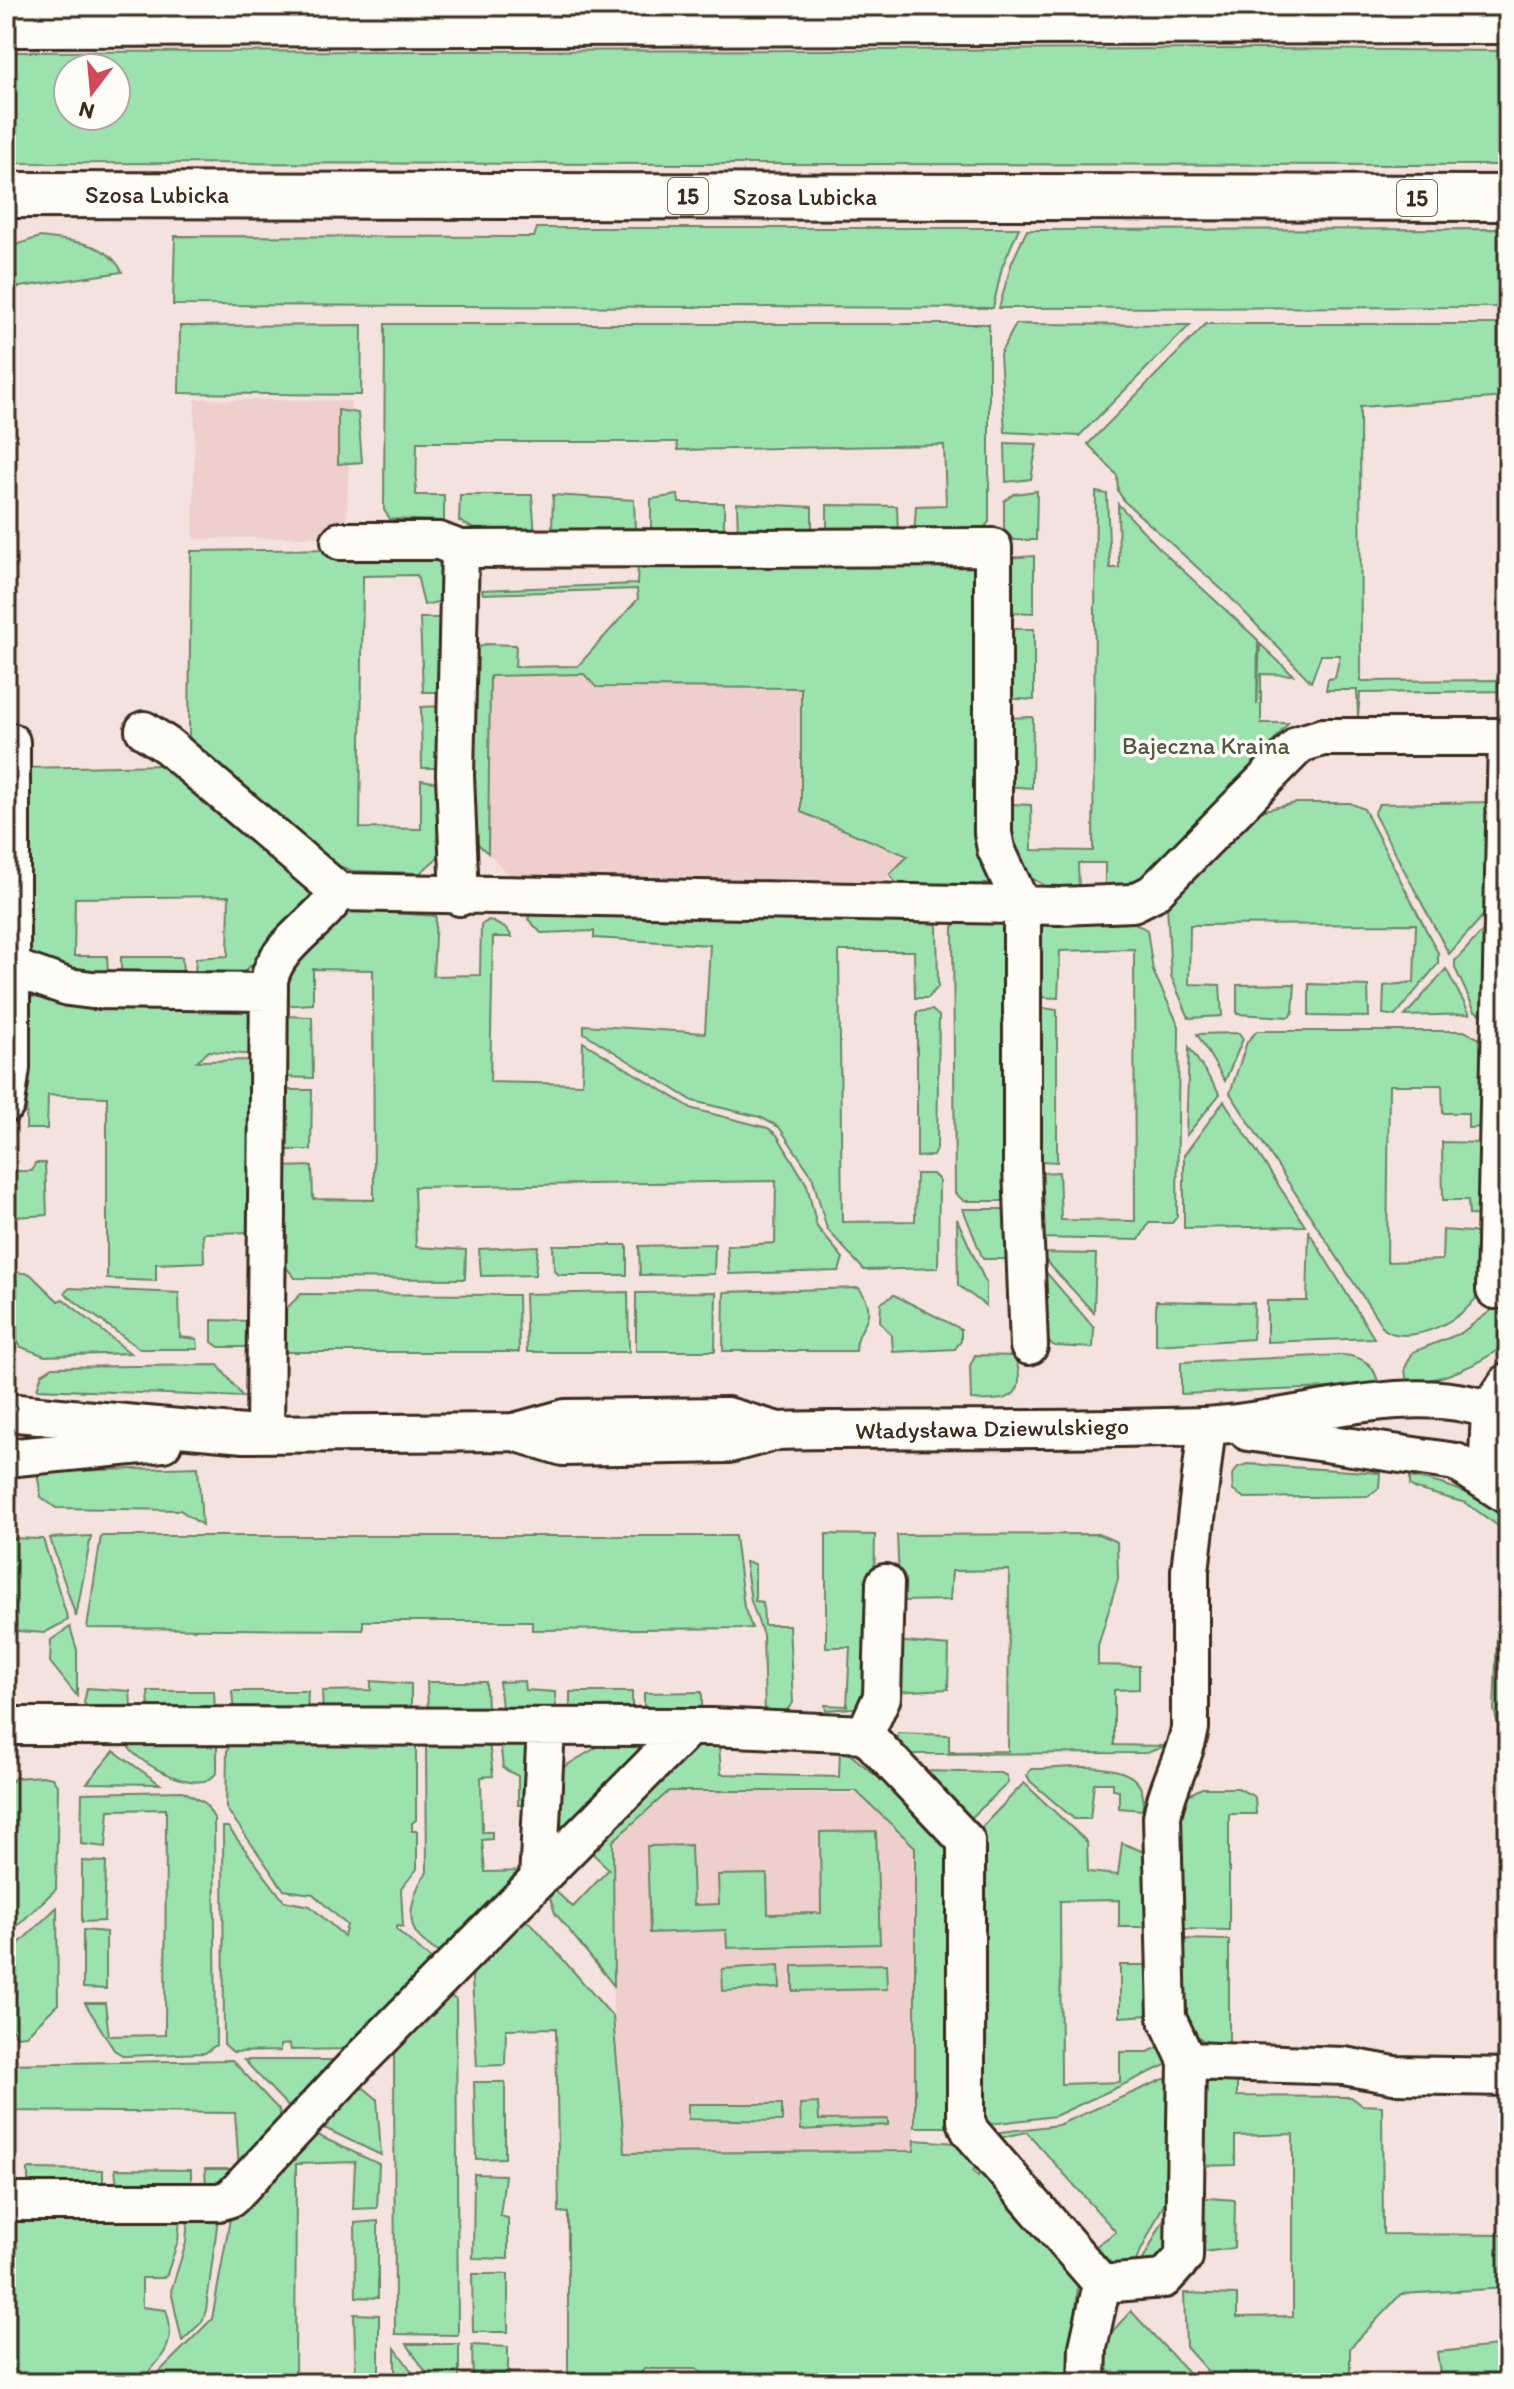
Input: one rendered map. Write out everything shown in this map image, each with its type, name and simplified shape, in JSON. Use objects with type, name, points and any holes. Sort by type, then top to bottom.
[{"type":"main road","points":[[6,24],[1508,21]]},
{"type":"main road","name":"Szosa Lubicka","points":[[6,195],[1508,198]]},
{"type":"street","points":[[340,541],[439,541],[460,549],[993,547],[993,833],[996,849],[1022,906],[1022,1167],[1029,1346]]},
{"type":"street","points":[[460,549],[455,775],[460,897]]},
{"type":"street","points":[[144,730],[168,746],[339,892],[460,897],[1022,906],[1133,903],[1153,893],[1300,744],[1323,737],[1508,737],[1495,1290]]},
{"type":"street","points":[[6,1104],[11,1068],[11,742]]},
{"type":"street","points":[[254,1434],[269,992],[273,966],[279,955],[317,921],[339,892]]},
{"type":"street","points":[[11,967],[68,987],[92,990],[269,992]]},
{"type":"street","name":"Władysława Dziewulskiego","points":[[11,1414],[254,1434],[514,1432],[565,1418],[727,1416],[778,1431],[1207,1426],[1392,1402],[1502,1403]]},
{"type":"street","points":[[1501,1481],[1502,1403]]},
{"type":"street","points":[[1102,2284],[1164,2279],[1184,2257],[1187,2061],[1167,2018],[1162,1817],[1168,1788],[1185,1751],[1190,1728],[1190,1571],[1207,1426]]},
{"type":"street","name":"Władysława Dziewulskiego","points":[[1207,1426],[1393,1454],[1429,1455],[1456,1462],[1501,1481]]},
{"type":"street","name":"Władysława Dziewulskiego","points":[[11,1460],[254,1434]]},
{"type":"street","points":[[865,1734],[882,1697],[885,1583]]},
{"type":"street","points":[[6,1726],[689,1727],[865,1734],[966,1841],[966,2121],[970,2131],[1102,2284]]},
{"type":"street","points":[[6,2202],[219,2202],[231,2198],[363,2057],[689,1727]]},
{"type":"street","points":[[538,1880],[546,1728]]},
{"type":"street","points":[[1187,2061],[1344,2066],[1394,2075],[1508,2077]]},
{"type":"street","points":[[1087,2383],[1088,2347],[1102,2284]]},
{"type":"shaded area","points":[[195,399],[351,401],[346,536],[193,539]]},
{"type":"shaded area","points":[[924,577],[948,819],[874,890],[518,885],[488,853],[490,676],[515,667],[578,666],[638,601]]},
{"type":"shaded area","points":[[669,1790],[859,1794],[915,1847],[915,2151],[625,2153],[613,2017],[613,1841]]},
{"type":"green space","points":[[1508,51],[1508,165],[6,163],[6,52]]},
{"type":"green space","points":[[537,228],[1019,228],[1002,267],[993,308],[173,305],[175,236],[534,237]]},
{"type":"green space","points":[[1508,229],[1508,307],[999,308],[1012,262],[1027,230]]},
{"type":"green space","points":[[40,237],[98,248],[116,262],[122,272],[6,289],[6,248]]},
{"type":"green space","points":[[385,324],[989,324],[989,522],[982,530],[914,535],[916,506],[946,505],[944,445],[678,450],[677,442],[417,442],[416,495],[444,495],[444,521],[390,519],[384,510]]},
{"type":"green space","points":[[1016,324],[1190,325],[1079,436],[1005,432],[1000,354]]},
{"type":"green space","points":[[1206,324],[1508,324],[1508,397],[1360,407],[1361,681],[1508,680],[1508,691],[1360,693],[1358,717],[1357,690],[1326,690],[1328,679],[1335,678],[1340,655],[1321,655],[1311,682],[1230,597],[1124,501],[1118,491],[1117,475],[1088,444]]},
{"type":"green space","points":[[362,325],[361,395],[179,393],[180,326]]},
{"type":"green space","points":[[338,410],[358,413],[362,462],[338,464]]},
{"type":"green space","points":[[1005,443],[1037,444],[1031,479],[1006,482]]},
{"type":"green space","points":[[1037,491],[1036,540],[1013,540],[1004,528],[1004,501],[1014,494]]},
{"type":"green space","name":"Bajeczna Kraina","points":[[1096,492],[1107,494],[1110,568],[1119,568],[1118,504],[1164,553],[1258,640],[1257,704],[1260,644],[1293,675],[1261,674],[1261,723],[1288,723],[1255,765],[1144,884],[1105,891],[1105,863],[1078,863],[1079,890],[1047,887],[1020,871],[1004,813],[1014,804],[1031,805],[1032,850],[1093,851]]},
{"type":"green space","points":[[460,495],[532,495],[535,537],[489,537],[459,521]]},
{"type":"green space","points":[[553,495],[634,500],[635,529],[631,535],[555,536],[552,530]]},
{"type":"green space","points":[[678,495],[679,503],[724,503],[724,535],[656,535],[651,529],[651,499]]},
{"type":"green space","points":[[737,503],[812,507],[812,535],[738,537]]},
{"type":"green space","points":[[827,505],[897,506],[898,534],[827,535]]},
{"type":"green space","points":[[425,548],[442,564],[442,601],[424,605],[417,575],[363,576],[360,828],[421,829],[421,780],[441,783],[444,852],[420,873],[353,871],[316,858],[195,751],[189,736],[191,551]]},
{"type":"green space","points":[[1034,556],[1034,613],[1005,612],[1006,558]]},
{"type":"green space","points":[[969,562],[980,570],[998,889],[898,888],[890,874],[908,856],[801,812],[801,688],[596,687],[584,674],[490,676],[488,853],[465,833],[472,651],[485,644],[516,645],[515,667],[578,666],[638,599],[637,589],[483,594],[482,590],[637,584],[638,565]]},
{"type":"green space","points":[[420,618],[441,618],[440,692],[423,692]]},
{"type":"green space","points":[[1006,629],[1034,629],[1034,700],[1002,698]]},
{"type":"green space","points":[[444,706],[442,764],[436,768],[422,768],[421,707]]},
{"type":"green space","points":[[1033,717],[1032,788],[1003,786],[1004,718]]},
{"type":"green space","points":[[167,765],[317,894],[309,913],[237,978],[195,975],[196,958],[228,956],[229,896],[75,898],[74,956],[107,956],[108,974],[54,973],[29,955],[27,945],[23,768]]},
{"type":"green space","points":[[1493,802],[1489,909],[1449,954],[1374,814],[1379,804]]},
{"type":"green space","points":[[1296,803],[1350,803],[1364,809],[1438,953],[1438,964],[1395,1016],[1383,1014],[1384,986],[1414,982],[1416,924],[1190,925],[1189,984],[1220,985],[1222,1016],[1189,1018],[1171,976],[1167,905],[1250,813]]},
{"type":"green space","points":[[349,910],[436,916],[433,976],[480,975],[481,925],[489,920],[507,929],[512,937],[493,937],[490,1082],[582,1084],[583,1042],[693,1109],[768,1128],[777,1135],[807,1185],[817,1227],[843,1258],[839,1271],[729,1274],[727,1246],[775,1243],[776,1181],[414,1187],[416,1247],[466,1250],[465,1279],[295,1278],[281,1261],[279,1167],[312,1166],[313,1199],[374,1200],[373,970],[313,969],[313,1004],[279,1006],[283,967]]},
{"type":"green space","points":[[532,912],[934,919],[937,926],[938,987],[928,998],[915,998],[914,951],[839,951],[842,1222],[915,1221],[916,1174],[933,1174],[939,1180],[938,1268],[864,1270],[827,1229],[812,1176],[779,1127],[760,1117],[693,1101],[584,1033],[584,1025],[705,1033],[710,945],[594,938],[594,931],[541,933],[528,919]]},
{"type":"green space","points":[[962,918],[998,918],[1007,925],[1006,1198],[1002,1201],[964,1201],[955,1193],[953,927]]},
{"type":"green space","points":[[1128,919],[1147,930],[1153,971],[1179,1026],[1177,1217],[1172,1223],[1149,1223],[1139,1240],[1035,1238],[1039,1173],[1059,1172],[1061,1220],[1135,1221],[1134,949],[1060,951],[1058,998],[1037,997],[1039,921]]},
{"type":"green space","points":[[1491,922],[1484,1011],[1481,1014],[1475,1011],[1455,968],[1455,961]]},
{"type":"green space","points":[[121,957],[182,957],[183,974],[121,975]]},
{"type":"green space","points":[[1446,969],[1470,1014],[1405,1016]]},
{"type":"green space","points":[[1295,984],[1293,1012],[1289,1017],[1237,1014],[1237,985]]},
{"type":"green space","points":[[1309,984],[1368,986],[1369,1017],[1309,1016]]},
{"type":"green space","points":[[50,991],[260,1005],[254,1055],[209,1051],[197,1061],[261,1060],[262,1232],[203,1233],[204,1262],[156,1264],[156,1281],[107,1279],[107,1097],[48,1095],[47,1129],[26,1129],[29,998]]},
{"type":"green space","points":[[1036,1007],[1057,1010],[1057,1162],[1041,1161],[1031,1151]]},
{"type":"green space","points":[[932,1010],[939,1016],[937,1147],[933,1156],[917,1157],[917,1012]]},
{"type":"green space","points":[[281,1016],[312,1017],[313,1078],[282,1077]]},
{"type":"green space","points":[[1257,1031],[1464,1031],[1480,1039],[1484,1047],[1482,1127],[1468,1128],[1468,1113],[1443,1113],[1442,1085],[1389,1085],[1387,1262],[1442,1260],[1443,1230],[1483,1233],[1480,1290],[1464,1311],[1452,1320],[1408,1335],[1384,1329],[1230,1093],[1247,1042]]},
{"type":"green space","points":[[1239,1033],[1243,1039],[1225,1081],[1197,1034]]},
{"type":"green space","points":[[1189,1047],[1220,1094],[1186,1136]]},
{"type":"green space","points":[[279,1090],[312,1090],[311,1150],[277,1150]]},
{"type":"green space","points":[[1224,1101],[1305,1226],[1184,1228],[1184,1155]]},
{"type":"green space","points":[[1442,1142],[1485,1143],[1485,1216],[1469,1215],[1468,1200],[1443,1200]]},
{"type":"green space","points":[[35,1163],[45,1163],[47,1215],[13,1217],[9,1212],[12,1171],[32,1171]]},
{"type":"green space","points":[[963,1209],[1003,1209],[1016,1220],[1017,1259],[983,1259]]},
{"type":"green space","points":[[957,1219],[986,1283],[986,1306],[958,1285]]},
{"type":"green space","points":[[1309,1232],[1374,1338],[1267,1342],[1267,1301],[1307,1301]]},
{"type":"green space","points":[[715,1244],[714,1274],[640,1275],[639,1246]]},
{"type":"green space","points":[[553,1245],[627,1245],[627,1275],[559,1275],[554,1270]]},
{"type":"green space","points":[[538,1246],[535,1275],[481,1276],[479,1249]]},
{"type":"green space","points":[[1039,1253],[1096,1254],[1094,1313]]},
{"type":"green space","points":[[1033,1257],[1094,1328],[1093,1348],[1055,1346],[1039,1336]]},
{"type":"green space","points":[[16,1272],[30,1274],[58,1301],[63,1299],[130,1353],[45,1356],[21,1347],[17,1341]]},
{"type":"green space","points":[[70,1288],[179,1293],[180,1337],[197,1339],[198,1349],[140,1349],[69,1297],[65,1292]]},
{"type":"green space","points":[[859,1288],[868,1314],[856,1351],[723,1351],[724,1292]]},
{"type":"green space","points":[[628,1292],[629,1352],[527,1352],[525,1294]]},
{"type":"green space","points":[[716,1292],[715,1351],[636,1351],[636,1293]]},
{"type":"green space","points":[[301,1294],[518,1295],[519,1352],[281,1352],[281,1314]]},
{"type":"green space","points":[[894,1295],[961,1329],[961,1341],[955,1349],[893,1352],[892,1336],[880,1322],[881,1303]]},
{"type":"green space","points":[[1508,1298],[1508,1342],[1460,1370],[1407,1385],[1405,1368],[1413,1352],[1461,1333]]},
{"type":"green space","points":[[1156,1301],[1254,1303],[1253,1339],[1156,1345]]},
{"type":"green space","points":[[212,1320],[252,1321],[251,1339],[245,1347],[219,1347],[212,1342]]},
{"type":"green space","points":[[975,1355],[1015,1356],[1019,1371],[1017,1390],[1012,1395],[995,1400],[971,1400],[970,1366]]},
{"type":"green space","points":[[1343,1355],[1368,1363],[1379,1386],[1181,1394],[1181,1362]]},
{"type":"green space","points":[[218,1365],[243,1397],[37,1389],[42,1374],[53,1367]]},
{"type":"green space","points":[[1247,1464],[1380,1473],[1379,1488],[1368,1496],[1245,1498],[1233,1491],[1232,1475],[1238,1467]]},
{"type":"green space","points":[[198,1467],[202,1525],[180,1510],[56,1508],[41,1497],[37,1472]]},
{"type":"green space","points":[[1410,1477],[1450,1487],[1486,1503],[1508,1519],[1508,1533],[1466,1503],[1416,1489],[1410,1485]]},
{"type":"green space","points":[[826,1534],[875,1535],[872,1698],[866,1707],[826,1710],[825,1705],[847,1706],[850,1647],[826,1647]]},
{"type":"green space","points":[[1098,1534],[1117,1542],[1118,1579],[1098,1646],[1098,1665],[1139,1666],[1139,1689],[1114,1690],[1114,1745],[1165,1746],[1147,1753],[898,1754],[898,1733],[949,1735],[949,1752],[1008,1751],[1009,1570],[952,1571],[950,1600],[900,1601],[897,1535]]},
{"type":"green space","points":[[91,1536],[76,1617],[50,1538]]},
{"type":"green space","points":[[101,1536],[735,1536],[744,1607],[752,1628],[532,1630],[532,1621],[363,1621],[363,1630],[87,1628]]},
{"type":"green space","points":[[7,1538],[43,1539],[68,1620],[44,1633],[6,1630]]},
{"type":"green space","points":[[745,1562],[755,1564],[755,1601],[763,1602],[764,1625],[789,1625],[793,1703],[785,1712],[765,1713],[763,1635],[751,1601]]},
{"type":"green space","points":[[1499,1589],[1508,1589],[1508,1732],[1497,1721],[1494,1710]]},
{"type":"green space","points":[[70,1627],[77,1650],[77,1696],[50,1662],[51,1640]]},
{"type":"green space","points":[[895,1641],[949,1646],[948,1689],[894,1692]]},
{"type":"green space","points":[[371,1681],[411,1684],[411,1712],[323,1713],[322,1691],[371,1690]]},
{"type":"green space","points":[[524,1681],[525,1690],[555,1692],[556,1712],[503,1715],[499,1682]]},
{"type":"green space","points":[[427,1682],[486,1682],[487,1713],[428,1711]]},
{"type":"green space","points":[[87,1688],[130,1691],[131,1706],[124,1715],[93,1714],[84,1703]]},
{"type":"green space","points":[[148,1691],[214,1691],[215,1713],[149,1713]]},
{"type":"green space","points":[[232,1691],[308,1691],[307,1714],[234,1713]]},
{"type":"green space","points":[[570,1692],[632,1692],[632,1712],[570,1713]]},
{"type":"green space","points":[[702,1692],[702,1712],[644,1712],[644,1693]]},
{"type":"green space","points":[[500,1740],[529,1748],[527,1805],[518,1805],[518,1776],[503,1768]]},
{"type":"green space","points":[[217,1741],[217,1772],[209,1779],[198,1782],[158,1770],[129,1748],[131,1744]]},
{"type":"green space","points":[[232,1741],[413,1743],[416,1747],[416,1820],[412,1823],[412,1831],[417,1831],[417,1869],[401,1889],[403,1927],[397,1926],[397,1930],[433,1961],[357,2049],[291,2050],[290,2044],[280,2045],[280,2051],[233,2052],[224,2044],[223,1827],[228,1827],[284,1901],[310,1906],[344,1936],[347,1925],[313,1894],[284,1890],[226,1808],[227,1751]]},
{"type":"green space","points":[[650,1741],[562,1839],[551,1837],[557,1771],[604,1743]]},
{"type":"green space","points":[[489,1742],[493,1776],[481,1777],[482,1832],[492,1832],[492,1839],[482,1840],[485,1872],[524,1871],[441,1954],[418,1936],[412,1918],[416,1893],[427,1872],[426,1748],[430,1744]]},
{"type":"green space","points":[[691,1743],[719,1743],[721,1774],[839,1777],[840,1751],[847,1752],[948,1834],[951,2127],[915,2127],[915,1847],[856,1791],[669,1791],[613,1841],[614,1986],[555,1913],[550,1898],[553,1889],[573,1907],[609,1869],[589,1850]]},
{"type":"green space","points":[[114,1751],[160,1784],[87,1783]]},
{"type":"green space","points":[[1085,1767],[1121,1772],[1135,1780],[1142,1792],[1142,1810],[1119,1808],[1119,1790],[1113,1789],[1113,1783],[1094,1783],[1090,1819],[1074,1819],[1030,1781],[1027,1775],[1031,1769]]},
{"type":"green space","points":[[924,1771],[1001,1773],[1007,1776],[1008,1783],[970,1819]]},
{"type":"green space","points":[[15,1778],[52,1778],[58,1787],[56,1889],[11,1932],[8,1785]]},
{"type":"green space","points":[[1024,1783],[1087,1842],[1088,1872],[1118,1875],[1122,1843],[1149,1854],[1148,1927],[1119,1927],[1119,1900],[1060,1901],[1061,2084],[1120,2082],[1120,2052],[1148,2052],[1163,2045],[1170,2063],[1055,2116],[990,2124],[982,2120],[978,1831]]},
{"type":"green space","points":[[1202,1788],[1238,1788],[1255,1797],[1256,1814],[1229,1814],[1229,1930],[1176,1929],[1176,1826],[1184,1797]]},
{"type":"green space","points":[[183,1791],[205,1803],[214,1818],[216,2045],[205,2053],[124,2056],[114,2050],[85,2003],[105,2003],[109,2036],[165,2035],[166,1809],[109,1810],[106,1847],[81,1844],[82,1793]]},
{"type":"green space","points":[[876,1831],[880,1944],[727,1948],[726,1930],[650,1933],[647,1846],[691,1845],[693,1905],[719,1904],[718,1875],[767,1874],[768,1914],[821,1913],[820,1832]]},
{"type":"green space","points":[[82,1861],[106,1862],[104,1921],[82,1922]]},
{"type":"green space","points":[[57,1907],[58,2004],[26,2035],[17,2036],[9,2025],[8,1954]]},
{"type":"green space","points":[[521,1918],[533,1925],[613,2017],[625,2153],[914,2151],[915,2140],[957,2143],[979,2161],[973,2171],[978,2176],[985,2168],[1078,2283],[1072,2383],[714,2383],[696,2369],[644,2369],[634,2383],[568,2383],[568,2213],[559,2212],[556,2028],[506,2029],[505,2065],[477,2066],[472,1979],[474,1961]]},
{"type":"green space","points":[[83,1930],[106,1932],[106,1989],[83,1988]]},
{"type":"green space","points":[[1176,1939],[1229,1940],[1229,2050],[1202,2040],[1182,2020]]},
{"type":"green space","points":[[886,1964],[887,1989],[793,1991],[793,1966]]},
{"type":"green space","points":[[779,1965],[780,1988],[723,1991],[722,1969]]},
{"type":"green space","points":[[1120,1965],[1147,1965],[1149,2015],[1120,2017]]},
{"type":"green space","points":[[448,1994],[456,2000],[458,2335],[395,2334],[394,2046]]},
{"type":"green space","points":[[232,2060],[279,2110],[281,2118],[227,2188],[206,2187],[205,2169],[239,2169],[235,2113],[6,2111],[6,2064]]},
{"type":"green space","points":[[244,2060],[349,2060],[296,2115]]},
{"type":"green space","points":[[1237,2078],[1237,2096],[1351,2097],[1362,2105],[1382,2106],[1383,2234],[1508,2235],[1508,2288],[1401,2294],[1350,2348],[1350,2383],[1218,2383],[1186,2347],[1184,2293],[1237,2295],[1237,2317],[1293,2316],[1293,2134],[1235,2136],[1235,2165],[1198,2166],[1204,2084],[1215,2079]]},
{"type":"green space","points":[[1164,2079],[1172,2080],[1172,2187],[1131,2271],[1109,2263],[1093,2248],[1116,2232],[1027,2132],[994,2139],[992,2133],[1058,2125]]},
{"type":"green space","points":[[474,2082],[505,2082],[505,2158],[476,2159]]},
{"type":"green space","points":[[364,2088],[377,2099],[381,2155],[320,2126],[356,2090]]},
{"type":"green space","points":[[818,2103],[819,2120],[888,2119],[888,2125],[801,2130],[800,2104]]},
{"type":"green space","points":[[688,2104],[782,2104],[782,2121],[688,2119]]},
{"type":"green space","points":[[315,2134],[379,2164],[377,2208],[353,2209],[355,2162],[296,2164],[295,2383],[148,2383],[212,2319],[231,2213]]},
{"type":"green space","points":[[28,2169],[103,2170],[103,2187],[28,2188]]},
{"type":"green space","points":[[115,2169],[191,2170],[191,2187],[117,2186]]},
{"type":"green space","points":[[474,2174],[505,2175],[500,2216],[508,2218],[508,2259],[473,2258]]},
{"type":"green space","points":[[1175,2197],[1174,2240],[1163,2260],[1140,2266]]},
{"type":"green space","points":[[1196,2197],[1235,2200],[1234,2248],[1195,2253]]},
{"type":"green space","points":[[6,2213],[180,2219],[178,2241],[167,2274],[163,2278],[142,2278],[142,2307],[166,2310],[170,2333],[160,2359],[137,2383],[6,2381]]},
{"type":"green space","points":[[188,2217],[218,2218],[206,2310],[202,2322],[182,2341],[171,2291],[186,2243]]},
{"type":"green space","points":[[378,2221],[378,2298],[356,2297],[355,2223]]},
{"type":"green space","points":[[472,2274],[508,2274],[508,2332],[473,2332]]},
{"type":"green space","points":[[1131,2311],[1198,2383],[1103,2383],[1109,2335]]},
{"type":"green space","points":[[354,2314],[379,2315],[379,2383],[356,2383]]},
{"type":"green space","points":[[407,2344],[459,2344],[459,2383],[433,2383]]},
{"type":"green space","points":[[472,2345],[508,2347],[508,2383],[473,2383]]},
{"type":"green space","points":[[1508,2345],[1508,2370],[1495,2383],[1476,2383],[1440,2374],[1437,2352]]},
{"type":"green space","points":[[395,2348],[420,2383],[395,2383]]}]
